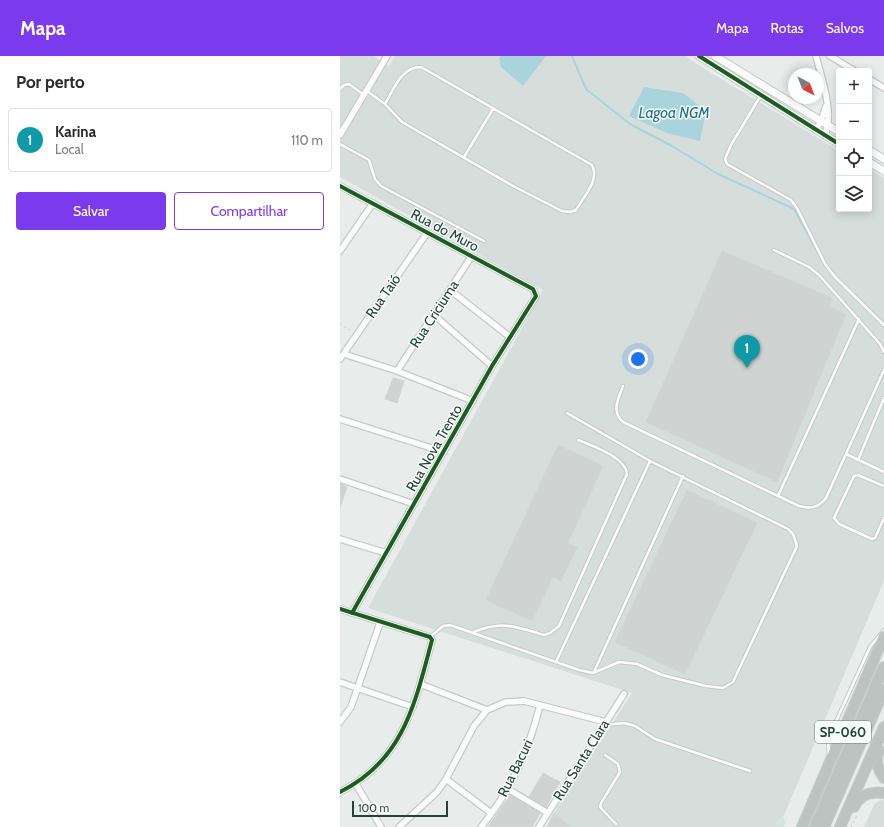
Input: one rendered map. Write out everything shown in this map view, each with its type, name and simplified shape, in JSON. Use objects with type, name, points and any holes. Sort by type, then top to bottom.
[{"type":"highway","name":"SP-060","points":[[802,827],[884,636]]},
{"type":"highway","name":"SP-060","points":[[815,827],[884,667]]},
{"type":"highway","name":"SP-060","points":[[824,827],[884,690]]},
{"type":"highway","name":"SP-060","points":[[840,827],[884,727]]},
{"type":"highway","points":[[884,740],[876,758],[877,766],[884,778]]},
{"type":"highway","points":[[844,827],[857,800],[872,793],[884,793]]},
{"type":"street","points":[[340,135],[387,56]]},
{"type":"street","points":[[699,56],[836,142]]},
{"type":"street","points":[[715,56],[836,130]]},
{"type":"street","points":[[816,56],[827,103],[829,126],[825,135]]},
{"type":"street","points":[[830,56],[850,68]]},
{"type":"street","points":[[872,81],[884,88]]},
{"type":"street","points":[[816,130],[821,121],[827,103]]},
{"type":"street","points":[[872,152],[884,159]]},
{"type":"street","points":[[872,164],[884,171]]},
{"type":"street","name":"Rua do Muro","points":[[340,186],[533,289],[536,296]]},
{"type":"street","points":[[340,251],[373,204]]},
{"type":"street","name":"Rua Taió","points":[[342,356],[427,233]]},
{"type":"street","name":"Rua Criciuma","points":[[397,371],[471,257]]},
{"type":"street","points":[[450,290],[510,337]]},
{"type":"street","name":"Rua Nova Trento","points":[[352,613],[492,366],[536,296]]},
{"type":"street","points":[[434,315],[492,366]]},
{"type":"street","points":[[342,356],[397,371],[473,401]]},
{"type":"street","points":[[340,419],[444,452]]},
{"type":"street","points":[[340,479],[414,504]]},
{"type":"street","points":[[340,540],[386,553]]},
{"type":"street","points":[[340,609],[380,623],[430,637],[432,640],[414,707],[403,732],[389,753],[377,766],[356,784],[340,792]]},
{"type":"street","points":[[340,722],[349,711],[380,623]]},
{"type":"street","points":[[340,682],[414,707]]},
{"type":"street","points":[[420,684],[487,710]]},
{"type":"street","name":"Rua Santa Clara","points":[[539,827],[624,694]]},
{"type":"street","points":[[399,827],[422,807],[446,779],[474,726],[487,710],[515,700],[540,705],[605,724]]},
{"type":"street","name":"Rua Bacuri","points":[[481,827],[508,789],[526,752],[540,705]]},
{"type":"street","points":[[446,779],[491,813]]},
{"type":"street","points":[[356,784],[381,827]]},
{"type":"street","points":[[508,789],[548,813]]},
{"type":"lane","points":[[340,89],[344,84],[349,84],[386,104],[402,122],[562,210],[570,212],[576,210],[595,178],[595,171],[592,165],[420,67],[412,67],[404,72],[386,104]]},
{"type":"lane","points":[[761,95],[725,154],[727,164],[791,200],[797,208],[825,264],[835,277],[884,325]]},
{"type":"lane","points":[[464,157],[493,109]]},
{"type":"lane","points":[[340,144],[369,160],[375,179],[381,186],[484,241]]},
{"type":"lane","points":[[774,250],[809,267],[819,275],[880,344],[884,352]]},
{"type":"lane","points":[[778,496],[858,319]]},
{"type":"lane","points":[[623,386],[615,408],[616,414],[623,422],[778,496],[807,508],[815,507],[821,504],[826,498],[884,370]]},
{"type":"lane","points":[[858,460],[884,398]]},
{"type":"lane","points":[[430,637],[446,625],[474,632],[556,662],[593,673],[619,662],[637,664],[662,674],[706,686],[723,688],[729,686],[733,682],[796,546],[793,534],[788,529],[650,461],[567,413]]},
{"type":"lane","points":[[474,632],[486,627],[503,624],[544,635],[550,633],[559,626],[626,474],[626,468],[620,460],[578,440]]},
{"type":"lane","points":[[846,454],[884,472]]},
{"type":"lane","points":[[556,662],[650,461]]},
{"type":"lane","points":[[884,484],[858,475],[854,476],[834,518],[839,524],[872,539],[875,538],[884,518]]},
{"type":"lane","points":[[593,673],[683,476]]},
{"type":"lane","points":[[830,762],[828,739],[870,646],[884,630]]},
{"type":"lane","points":[[605,724],[624,723],[635,726],[655,739],[750,771]]},
{"type":"lane","points":[[605,755],[618,764],[620,769],[600,807],[616,824]]},
{"type":"path","points":[[340,324],[357,334]]},
{"type":"path","points":[[851,827],[857,815]]},
{"type":"shaded area","points":[[340,56],[374,56],[389,66],[395,56],[684,56],[836,149],[836,212],[872,212],[872,171],[884,178],[884,581],[779,827],[571,827],[554,813],[632,693],[368,608],[543,290],[340,177]]},
{"type":"shaded area","points":[[884,800],[884,827],[864,827],[874,805],[878,801]]},
{"type":"green space","points":[[783,816],[786,822],[784,827],[775,827],[779,818]]},
{"type":"water","points":[[501,56],[546,56],[523,86],[501,67],[499,58]]},
{"type":"water","name":"Lagoa NGM","points":[[644,87],[683,93],[706,111],[700,141],[667,133],[629,116]]},
{"type":"building","points":[[722,251],[832,298],[829,307],[846,314],[777,482],[646,422]]},
{"type":"building","points":[[393,378],[404,381],[397,403],[385,399]]},
{"type":"building","points":[[558,445],[603,466],[568,543],[577,547],[561,581],[553,577],[532,621],[486,600]]},
{"type":"building","points":[[340,483],[347,487],[340,508]]},
{"type":"building","points":[[687,490],[757,523],[685,674],[615,642]]},
{"type":"building","points":[[543,773],[560,782],[546,807],[529,797]]},
{"type":"building","points":[[510,795],[540,813],[532,827],[488,827]]},
{"type":"building","points":[[554,813],[571,827],[547,827]]},
{"type":"waterway","points":[[572,56],[586,89],[630,124],[672,146],[718,174],[794,209],[825,266]]},
{"type":"cycle path","points":[[699,56],[836,142]]},
{"type":"cycle path","points":[[340,186],[533,289],[536,296],[492,366],[352,613]]},
{"type":"cycle path","points":[[340,609],[430,637],[432,640],[419,686],[404,728],[393,746],[379,764],[362,779],[340,792]]},
{"type":"place","name":"Karina","points":[[747,368]]}]
